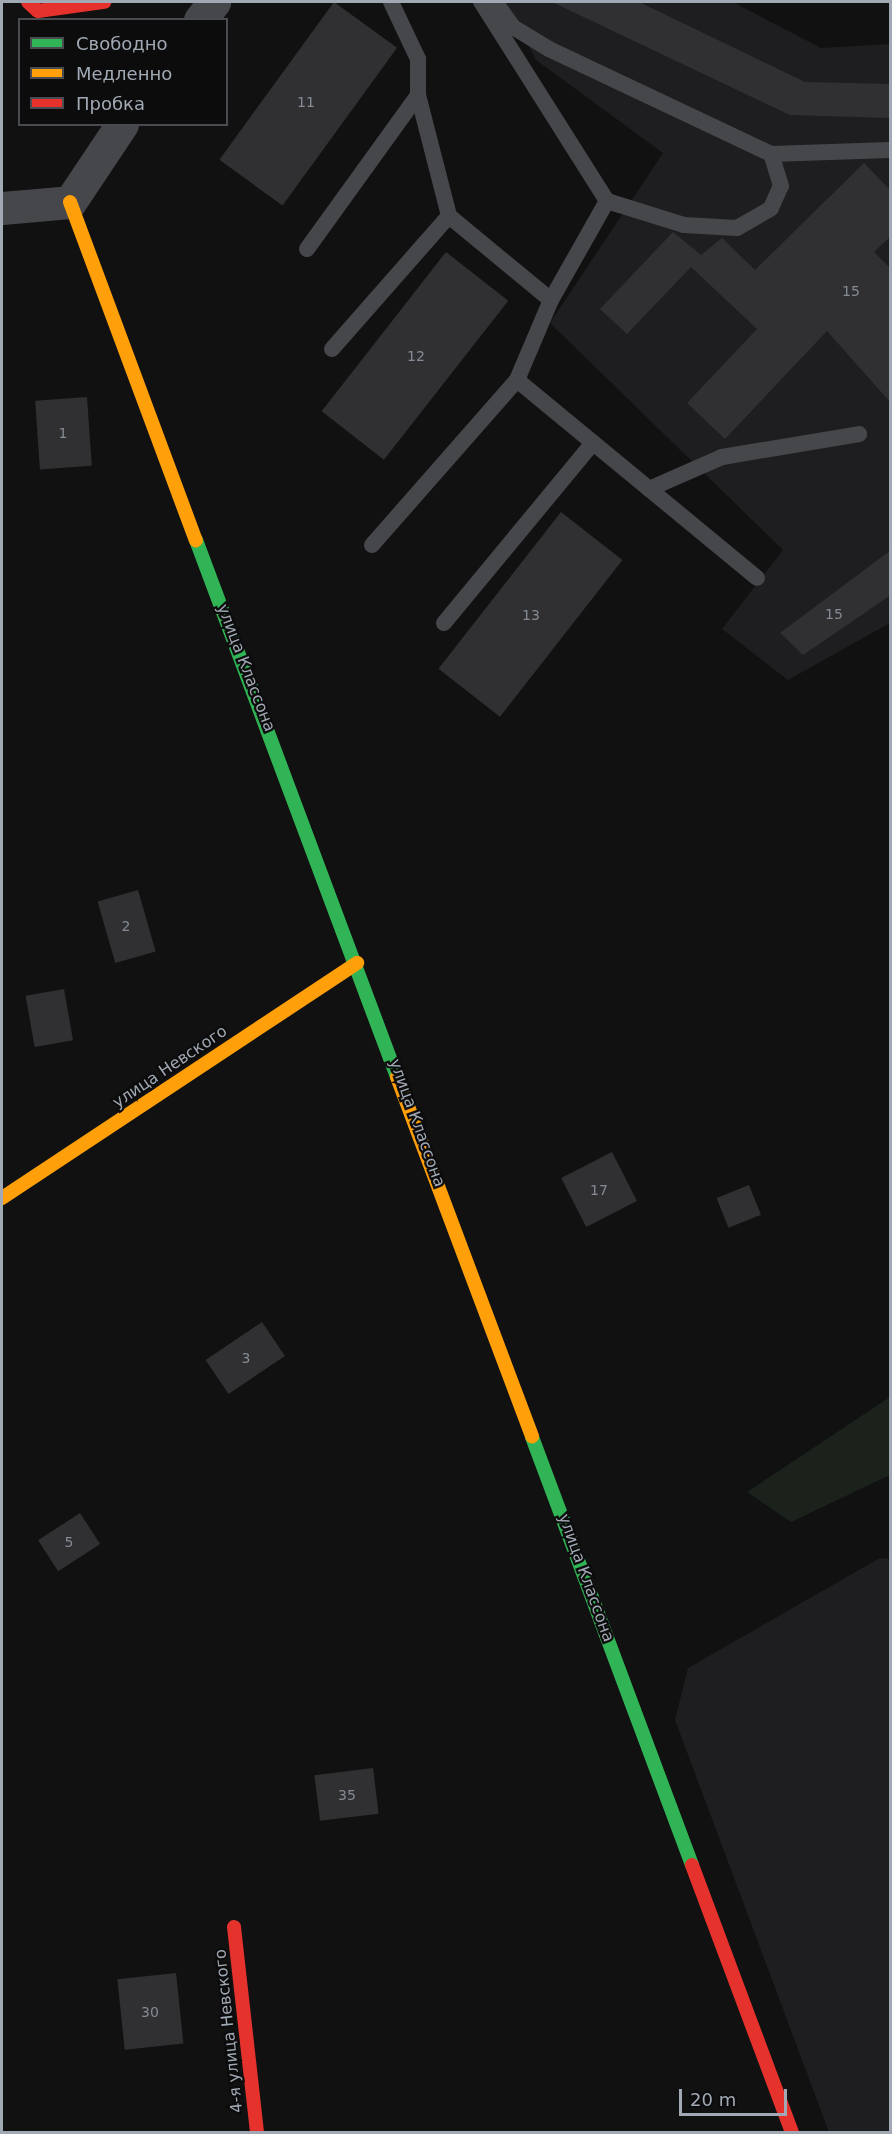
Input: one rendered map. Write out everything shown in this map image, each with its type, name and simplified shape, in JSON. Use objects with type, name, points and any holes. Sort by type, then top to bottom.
[{"type":"street","points":[[28,2],[38,11],[49,11],[104,2]]},
{"type":"street","points":[[202,18],[214,2]]},
{"type":"street","points":[[2,208],[70,202],[121,126]]},
{"type":"street","name":"улица Классона","points":[[70,202],[357,963],[792,2133]]},
{"type":"street","name":"улица Невского","points":[[2,1198],[357,963]]},
{"type":"street","name":"4-я улица Невского","points":[[234,1927],[257,2133]]},
{"type":"lane","points":[[391,2],[418,59],[418,95],[449,216],[551,300]]},
{"type":"lane","points":[[481,2],[607,201],[684,225],[737,228],[771,208],[781,186],[771,154]]},
{"type":"lane","points":[[495,2],[513,27],[549,49],[771,154],[891,150]]},
{"type":"lane","points":[[307,249],[418,95]]},
{"type":"lane","points":[[372,545],[517,380],[551,300],[607,201]]},
{"type":"lane","points":[[332,349],[449,216]]},
{"type":"lane","points":[[517,380],[757,578]]},
{"type":"lane","points":[[649,489],[722,457],[859,434]]},
{"type":"lane","points":[[444,622],[593,443]]},
{"type":"shaded area","points":[[505,2],[733,2],[821,48],[890,44],[890,623],[788,680],[722,629],[783,550],[550,323],[663,153],[536,60]]},
{"type":"shaded area","points":[[890,1397],[890,1475],[791,1522],[747,1492]]},
{"type":"shaded area","points":[[880,1558],[890,1559],[890,2132],[829,2132],[675,1720],[688,1668]]},
{"type":"building","points":[[334,2],[397,48],[282,206],[219,160]]},
{"type":"building","points":[[552,2],[639,2],[805,82],[891,84],[891,118],[790,115]]},
{"type":"building","points":[[864,163],[891,191],[891,236],[874,252],[891,269],[891,403],[827,331],[725,439],[687,403],[757,329],[691,267],[627,334],[600,309],[673,232],[701,255],[722,238],[755,270]]},
{"type":"building","points":[[446,252],[508,301],[384,460],[322,411]]},
{"type":"building","points":[[87,397],[92,466],[40,469],[35,401]]},
{"type":"building","points":[[561,512],[622,560],[500,717],[438,669]]},
{"type":"building","points":[[891,550],[891,595],[803,655],[780,633]]},
{"type":"building","points":[[138,890],[156,952],[115,963],[98,902]]},
{"type":"building","points":[[64,989],[73,1040],[35,1047],[26,996]]},
{"type":"building","points":[[612,1152],[637,1201],[586,1227],[561,1178]]},
{"type":"building","points":[[749,1185],[761,1215],[729,1228],[717,1198]]},
{"type":"building","points":[[262,1322],[285,1356],[229,1394],[206,1360]]},
{"type":"building","points":[[80,1513],[100,1544],[58,1571],[38,1540]]},
{"type":"building","points":[[373,1768],[379,1814],[320,1821],[314,1775]]},
{"type":"building","points":[[176,1973],[183,2044],[125,2050],[117,1979]]},
{"type":"traffic: fast","points":[[196,540],[397,1077]]},
{"type":"traffic: fast","points":[[532,1437],[692,1865]]},
{"type":"traffic: slow","points":[[70,202],[196,540]]},
{"type":"traffic: slow","points":[[2,1198],[357,963]]},
{"type":"traffic: slow","points":[[397,1077],[532,1437]]},
{"type":"traffic: jam","points":[[28,2],[38,11],[104,2]]},
{"type":"traffic: jam","points":[[692,1865],[792,2132]]},
{"type":"traffic: jam","points":[[234,1927],[257,2132]]}]
